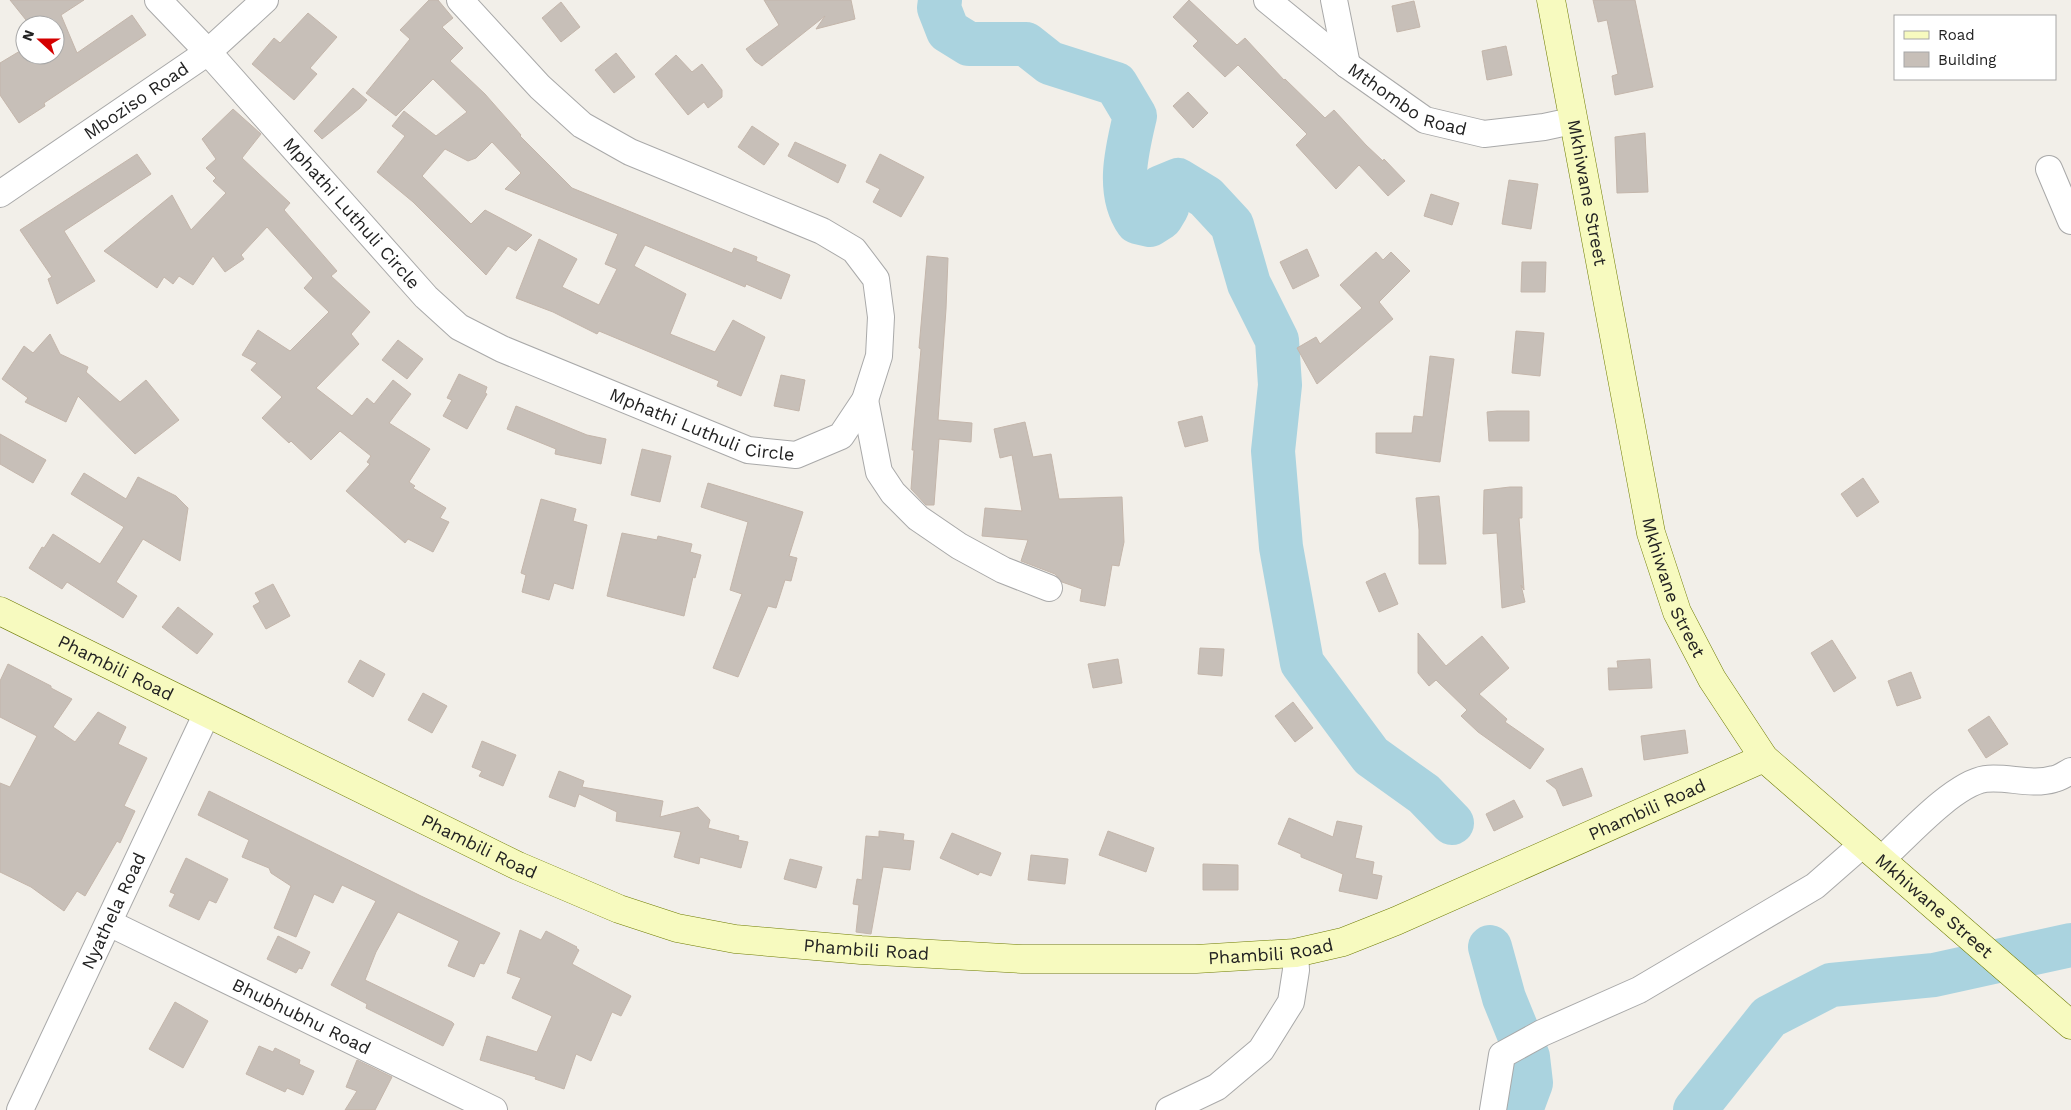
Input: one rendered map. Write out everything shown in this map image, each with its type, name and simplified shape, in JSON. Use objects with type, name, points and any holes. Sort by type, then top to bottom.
[{"type":"street","name":"Mphathi Luthuli Circle","points":[[158,0],[208,52],[426,297],[459,327],[502,348],[748,450],[796,455],[841,436],[866,400],[878,356],[881,317],[876,279],[854,250],[822,231],[630,152],[582,125],[540,87],[460,0]]},
{"type":"street","name":"Mboziso Road","points":[[0,194],[208,52],[265,0]]},
{"type":"street","name":"Mthombo Road","points":[[1267,0],[1346,65],[1425,120],[1484,134],[1544,127],[1572,120]]},
{"type":"street","points":[[1334,0],[1346,65]]},
{"type":"street","name":"Mkhiwane Street","points":[[1551,0],[1651,533],[1677,612],[1712,679],[1764,758],[2070,1024]]},
{"type":"street","points":[[2049,169],[2071,221]]},
{"type":"street","points":[[866,400],[879,472],[893,493],[918,518],[959,546],[1003,570],[1049,588]]},
{"type":"street","name":"Phambili Road","points":[[0,611],[518,866],[620,909],[677,928],[735,939],[861,950],[1022,959],[1196,959],[1295,953],[1343,942],[1396,921],[1764,758]]},
{"type":"street","name":"Nyathela Road","points":[[20,1110],[110,923],[207,713]]},
{"type":"street","points":[[1493,1110],[1502,1055],[1542,1033],[1639,990],[1872,852],[1974,782],[1987,779],[2039,782],[2054,780],[2071,772]]},
{"type":"street","name":"Bhubhubhu Road","points":[[110,923],[494,1110]]},
{"type":"street","points":[[1169,1110],[1217,1087],[1261,1050],[1291,1002],[1296,970],[1295,953]]},
{"type":"building","points":[[10,0],[84,0],[61,15],[22,15]]},
{"type":"building","points":[[429,0],[438,0],[453,18],[442,27],[463,48],[450,61],[485,94],[520,136],[572,188],[732,253],[734,248],[757,257],[756,261],[790,275],[781,299],[746,284],[745,287],[645,245],[634,266],[686,294],[670,334],[715,352],[733,320],[765,337],[741,396],[717,386],[719,381],[599,331],[597,334],[553,312],[516,298],[539,239],[577,259],[562,287],[599,305],[617,269],[605,264],[618,234],[505,189],[521,173],[492,142],[476,158],[468,161],[445,149],[422,176],[471,224],[485,210],[532,235],[516,251],[508,246],[486,275],[413,202],[377,172],[405,136],[392,126],[404,111],[436,136],[467,112],[433,79],[396,116],[366,93],[410,39],[400,30]]},
{"type":"building","points":[[764,0],[851,0],[855,19],[816,29],[825,16],[762,66],[755,61],[746,49],[779,25]]},
{"type":"building","points":[[1189,0],[1237,45],[1245,38],[1284,80],[1325,118],[1334,110],[1366,145],[1383,161],[1384,159],[1405,181],[1388,196],[1359,165],[1336,189],[1296,145],[1307,134],[1238,65],[1225,77],[1193,46],[1198,41],[1173,17]]},
{"type":"building","points":[[1593,0],[1635,0],[1653,87],[1615,95],[1612,76],[1618,74],[1607,20],[1598,22]]},
{"type":"building","points":[[1414,1],[1420,27],[1397,32],[1392,6]]},
{"type":"building","points":[[561,2],[580,27],[561,42],[542,18]]},
{"type":"building","points":[[308,13],[337,37],[310,68],[317,74],[294,100],[252,64],[274,38],[280,43]]},
{"type":"building","points":[[132,15],[146,35],[44,103],[45,106],[19,123],[0,95],[0,63],[15,54],[15,65],[65,65],[65,24],[77,53]]},
{"type":"building","points":[[1506,46],[1512,75],[1487,80],[1482,51]]},
{"type":"building","points":[[616,53],[635,77],[614,93],[595,70]]},
{"type":"building","points":[[676,55],[692,72],[702,64],[722,90],[722,97],[708,108],[704,102],[688,115],[655,74]]},
{"type":"building","points":[[353,88],[367,100],[322,139],[314,131]]},
{"type":"building","points":[[1188,92],[1208,113],[1193,128],[1173,106]]},
{"type":"building","points":[[233,109],[261,134],[242,158],[290,203],[284,210],[337,271],[331,276],[370,312],[351,334],[359,344],[316,388],[352,416],[367,398],[374,404],[393,380],[411,394],[389,423],[430,449],[409,482],[415,486],[413,488],[446,508],[440,518],[449,522],[433,552],[408,539],[405,543],[346,491],[370,464],[367,462],[371,456],[340,431],[311,460],[262,418],[282,397],[251,370],[257,363],[242,355],[258,330],[290,351],[329,312],[304,288],[313,278],[267,227],[241,255],[244,259],[225,272],[213,256],[193,285],[179,276],[173,284],[164,277],[157,288],[104,251],[172,195],[191,230],[226,193],[213,181],[216,178],[206,168],[216,159],[202,139]]},
{"type":"building","points":[[752,126],[779,144],[764,165],[738,147]]},
{"type":"building","points":[[1645,133],[1648,192],[1617,193],[1615,137]]},
{"type":"building","points":[[795,142],[846,165],[838,183],[788,156]]},
{"type":"building","points":[[137,154],[151,174],[64,231],[95,281],[57,304],[48,279],[52,277],[20,230]]},
{"type":"building","points":[[880,154],[924,177],[901,217],[873,202],[880,189],[866,182]]},
{"type":"building","points":[[1509,180],[1538,184],[1531,229],[1502,224]]},
{"type":"building","points":[[1431,194],[1459,203],[1452,225],[1424,216]]},
{"type":"building","points":[[1307,249],[1319,276],[1293,289],[1280,262]]},
{"type":"building","points":[[1376,252],[1383,260],[1391,252],[1410,271],[1379,302],[1393,319],[1317,384],[1297,348],[1316,337],[1320,344],[1362,308],[1340,285]]},
{"type":"building","points":[[927,256],[948,258],[938,420],[972,423],[971,442],[939,439],[934,505],[926,505],[911,489],[914,450],[912,450],[921,349],[919,348]]},
{"type":"building","points":[[1522,262],[1546,262],[1545,292],[1521,292]]},
{"type":"building","points":[[1516,331],[1544,333],[1540,376],[1512,373]]},
{"type":"building","points":[[50,334],[60,354],[88,367],[86,372],[120,402],[146,380],[179,420],[135,454],[78,396],[66,422],[25,402],[28,398],[2,379],[24,346],[33,353]]},
{"type":"building","points":[[398,340],[423,359],[407,379],[382,360]]},
{"type":"building","points":[[1430,356],[1454,359],[1440,462],[1376,453],[1376,433],[1412,433],[1414,416],[1423,417]]},
{"type":"building","points":[[459,374],[487,387],[485,393],[487,394],[467,429],[443,416],[452,400],[447,398]]},
{"type":"building","points":[[781,375],[805,380],[799,411],[774,406]]},
{"type":"building","points":[[516,406],[587,435],[606,439],[601,464],[555,454],[556,449],[507,429]]},
{"type":"building","points":[[1529,411],[1529,441],[1489,441],[1487,412]]},
{"type":"building","points":[[1202,416],[1208,441],[1185,447],[1178,422]]},
{"type":"building","points":[[1025,422],[1033,457],[1051,454],[1059,499],[1122,497],[1124,542],[1119,566],[1112,565],[1105,606],[1080,601],[1082,589],[1062,582],[1055,574],[1021,561],[1028,540],[982,536],[985,508],[1022,511],[1012,455],[1000,458],[994,429]]},
{"type":"building","points":[[0,434],[46,460],[33,483],[0,464]]},
{"type":"building","points":[[642,449],[671,456],[660,502],[631,495]]},
{"type":"building","points":[[84,473],[126,499],[138,477],[176,496],[188,508],[180,561],[143,539],[116,582],[137,596],[123,618],[67,582],[62,589],[29,568],[53,534],[100,564],[124,527],[71,494]]},
{"type":"building","points":[[1863,478],[1879,502],[1857,517],[1841,494]]},
{"type":"building","points":[[708,483],[803,512],[789,556],[797,558],[791,581],[785,580],[776,608],[768,606],[738,677],[713,668],[742,594],[730,590],[748,522],[701,507]]},
{"type":"building","points":[[1522,487],[1522,518],[1519,518],[1524,590],[1521,585],[1525,602],[1502,608],[1497,533],[1483,534],[1484,490]]},
{"type":"building","points":[[1439,496],[1446,564],[1419,564],[1419,530],[1416,498]]},
{"type":"building","points":[[541,499],[576,509],[573,521],[587,525],[573,589],[554,583],[549,600],[522,592],[526,575],[521,573]]},
{"type":"building","points":[[622,533],[657,540],[658,536],[692,544],[690,552],[701,555],[695,578],[693,577],[684,616],[607,596]]},
{"type":"building","points":[[1385,573],[1398,604],[1379,612],[1366,582]]},
{"type":"building","points":[[273,584],[290,616],[266,629],[253,606],[260,602],[255,593]]},
{"type":"building","points":[[178,607],[213,634],[197,654],[162,627]]},
{"type":"building","points":[[1418,633],[1446,666],[1482,636],[1509,668],[1479,694],[1507,719],[1505,722],[1544,749],[1530,769],[1478,732],[1461,716],[1467,710],[1436,680],[1429,686],[1418,673]]},
{"type":"building","points":[[1832,640],[1856,678],[1834,692],[1811,653]]},
{"type":"building","points":[[1200,648],[1224,649],[1222,676],[1198,674]]},
{"type":"building","points":[[1118,659],[1122,683],[1093,688],[1088,664]]},
{"type":"building","points":[[1650,659],[1652,688],[1609,690],[1608,668],[1618,668],[1617,661]]},
{"type":"building","points":[[360,660],[385,674],[373,697],[348,682]]},
{"type":"building","points":[[8,664],[72,699],[53,727],[75,742],[98,712],[126,727],[118,744],[147,758],[124,806],[135,811],[120,843],[117,841],[85,896],[77,891],[64,911],[31,887],[0,872],[0,783],[10,787],[37,736],[0,717],[0,681]]},
{"type":"building","points":[[1911,672],[1921,698],[1897,706],[1888,681]]},
{"type":"building","points":[[423,693],[447,706],[432,733],[408,720]]},
{"type":"building","points":[[1293,702],[1313,728],[1295,742],[1275,716]]},
{"type":"building","points":[[1989,716],[2008,744],[1986,758],[1968,730]]},
{"type":"building","points":[[1685,730],[1688,753],[1644,760],[1641,736]]},
{"type":"building","points":[[482,741],[516,755],[503,786],[479,776],[482,771],[472,767]]},
{"type":"building","points":[[1582,768],[1592,796],[1563,806],[1556,789],[1546,781]]},
{"type":"building","points":[[559,771],[584,781],[582,787],[663,801],[660,817],[698,807],[710,820],[708,828],[739,836],[738,840],[748,842],[741,868],[700,857],[699,864],[674,857],[681,832],[616,821],[617,812],[579,794],[575,807],[549,797]]},
{"type":"building","points":[[209,791],[500,933],[484,964],[480,963],[474,977],[448,966],[459,941],[398,912],[376,952],[365,980],[452,1022],[454,1024],[443,1046],[366,1008],[367,1004],[331,985],[376,901],[342,885],[333,903],[314,894],[296,937],[274,928],[291,886],[271,873],[269,868],[242,857],[249,840],[198,815]]},
{"type":"building","points":[[1514,800],[1523,817],[1494,831],[1486,814]]},
{"type":"building","points":[[1289,818],[1333,837],[1337,821],[1362,826],[1355,858],[1374,862],[1372,874],[1382,876],[1377,899],[1339,891],[1343,874],[1301,857],[1301,854],[1278,844]]},
{"type":"building","points":[[879,831],[904,834],[903,840],[914,841],[910,870],[883,867],[871,934],[856,932],[859,905],[853,904],[857,879],[862,880],[866,836],[879,837]]},
{"type":"building","points":[[1108,831],[1154,848],[1146,872],[1099,855]]},
{"type":"building","points":[[952,833],[1001,853],[991,876],[980,872],[978,875],[940,858]]},
{"type":"building","points":[[1031,855],[1068,859],[1065,884],[1028,880]]},
{"type":"building","points":[[186,858],[228,879],[216,903],[209,900],[199,920],[169,906],[175,894],[170,892]]},
{"type":"building","points":[[790,859],[822,867],[816,888],[784,879]]},
{"type":"building","points":[[1203,864],[1238,865],[1238,890],[1203,890]]},
{"type":"building","points":[[520,930],[541,940],[546,931],[577,947],[579,950],[572,964],[631,996],[621,1016],[612,1012],[591,1061],[576,1054],[564,1089],[535,1079],[536,1077],[480,1060],[487,1036],[537,1052],[552,1016],[512,998],[521,978],[507,973]]},
{"type":"building","points":[[278,936],[310,952],[302,969],[299,968],[296,973],[267,959]]},
{"type":"building","points":[[175,1002],[208,1021],[183,1068],[149,1049]]},
{"type":"building","points":[[259,1046],[273,1052],[275,1048],[300,1060],[299,1064],[314,1071],[303,1095],[287,1088],[285,1092],[246,1074]]},
{"type":"building","points":[[357,1060],[392,1077],[375,1110],[345,1110],[357,1091],[346,1087]]},
{"type":"waterway","points":[[940,0],[939,8],[948,31],[969,44],[1026,44],[1050,63],[1116,84],[1135,116],[1125,170],[1125,184],[1127,198],[1137,222],[1150,225],[1161,218],[1167,208],[1161,187],[1178,180],[1206,197],[1232,225],[1249,284],[1277,340],[1280,385],[1273,451],[1281,547],[1302,663],[1371,756],[1424,794],[1452,823]]},
{"type":"waterway","points":[[1695,1110],[1769,1017],[1831,985],[1934,975],[2071,945]]},
{"type":"waterway","points":[[1490,947],[1504,998],[1528,1057],[1531,1083],[1521,1110]]}]
